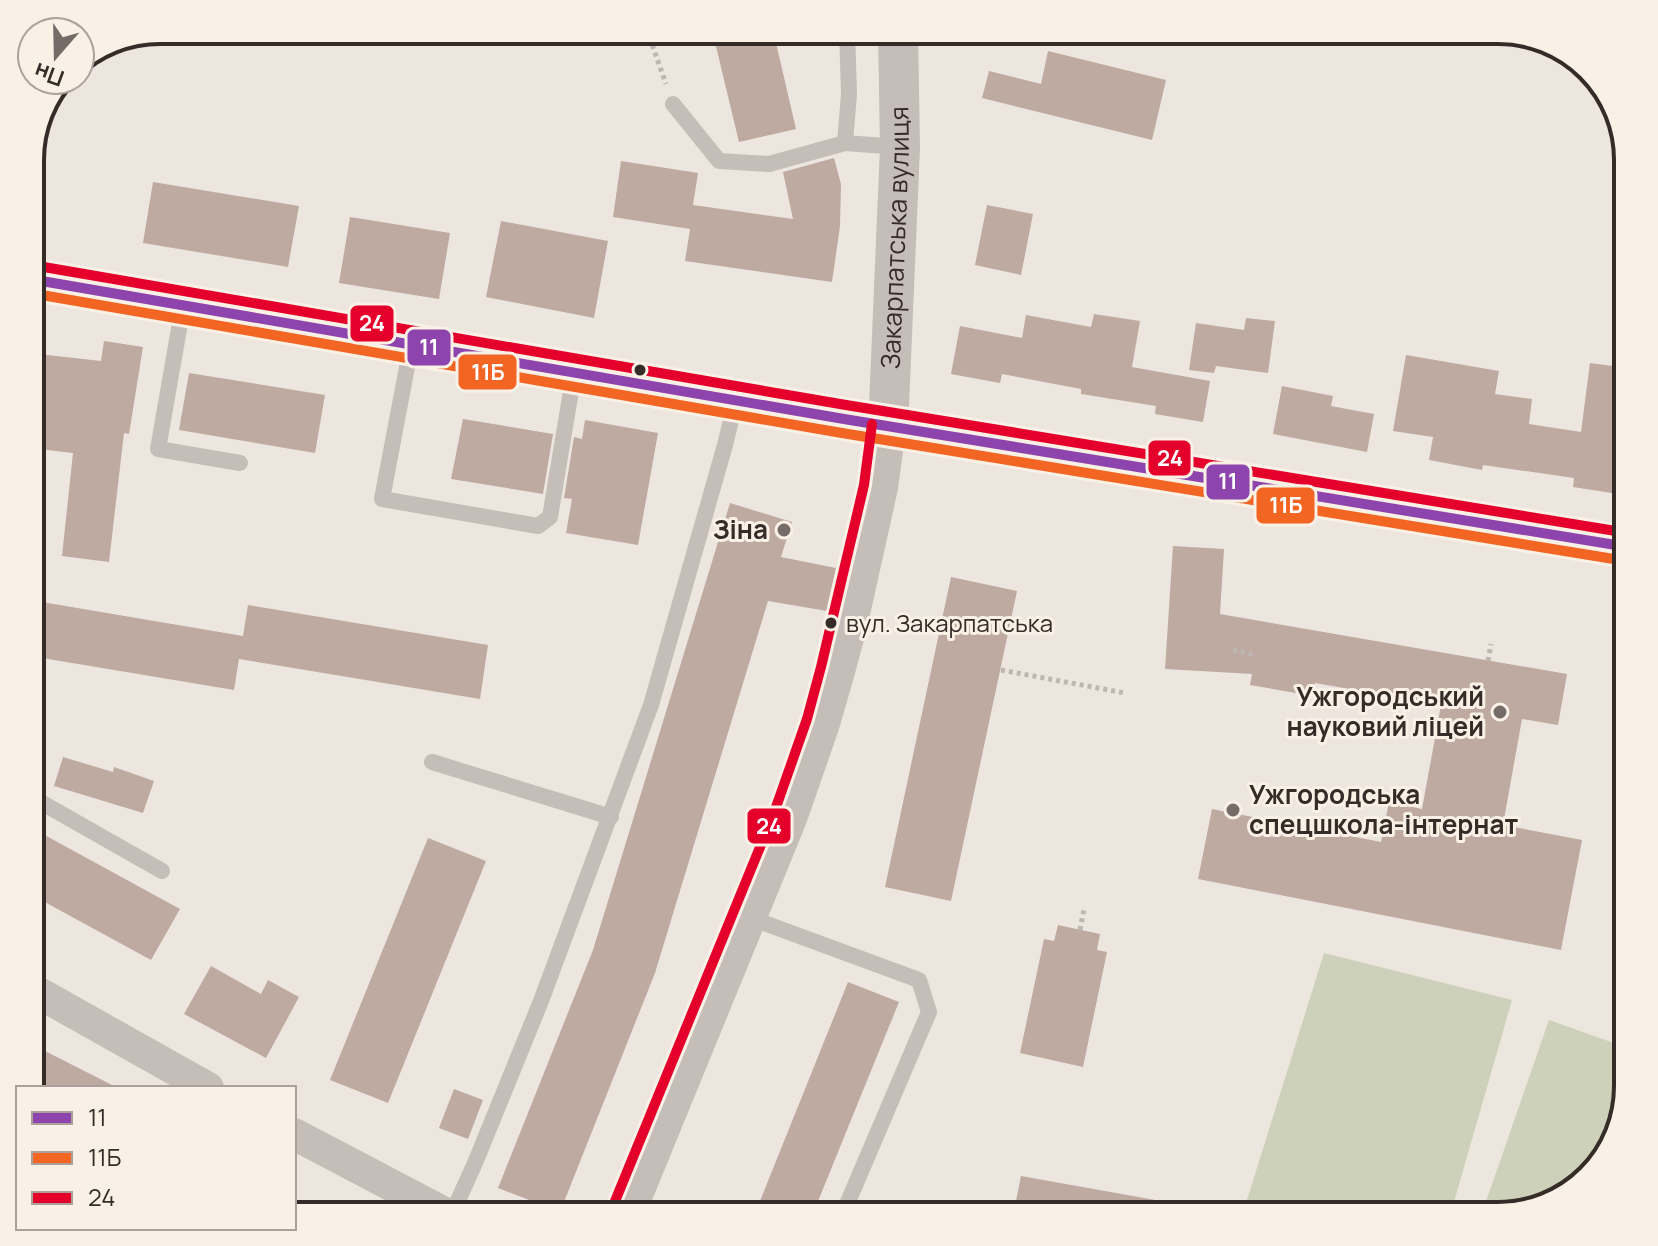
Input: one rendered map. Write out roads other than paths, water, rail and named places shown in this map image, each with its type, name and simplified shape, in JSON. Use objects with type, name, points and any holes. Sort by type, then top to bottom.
[{"type":"street","name":"Закарпатська вулиця","points":[[630,1202],[787,818],[835,671],[878,487],[889,406],[900,147],[898,44]]},
{"type":"street","points":[[44,281],[886,426],[1614,545]]},
{"type":"street","points":[[44,996],[204,1086]]},
{"type":"street","points":[[296,1135],[423,1202]]},
{"type":"lane","points":[[845,143],[849,94],[847,44]]},
{"type":"lane","points":[[673,104],[719,161],[769,164],[845,143],[900,147]]},
{"type":"lane","points":[[183,306],[158,449],[240,463]]},
{"type":"lane","points":[[411,346],[382,499],[538,526],[550,517],[574,373]]},
{"type":"lane","points":[[457,1202],[541,1001],[651,705],[736,400]]},
{"type":"lane","points":[[432,762],[611,817]]},
{"type":"lane","points":[[44,804],[162,871]]},
{"type":"lane","points":[[747,916],[919,980],[929,1012],[848,1202]]},
{"type":"place","name":"Зіна","points":[[784,530]]},
{"type":"place","name":"вул. Закарпатська","points":[[831,623]]},
{"type":"place","name":"Ужгородський науковий ліцей","points":[[1500,712]]},
{"type":"place","name":"Ужгородська спецшкола-інтернат","points":[[1233,810]]}]
